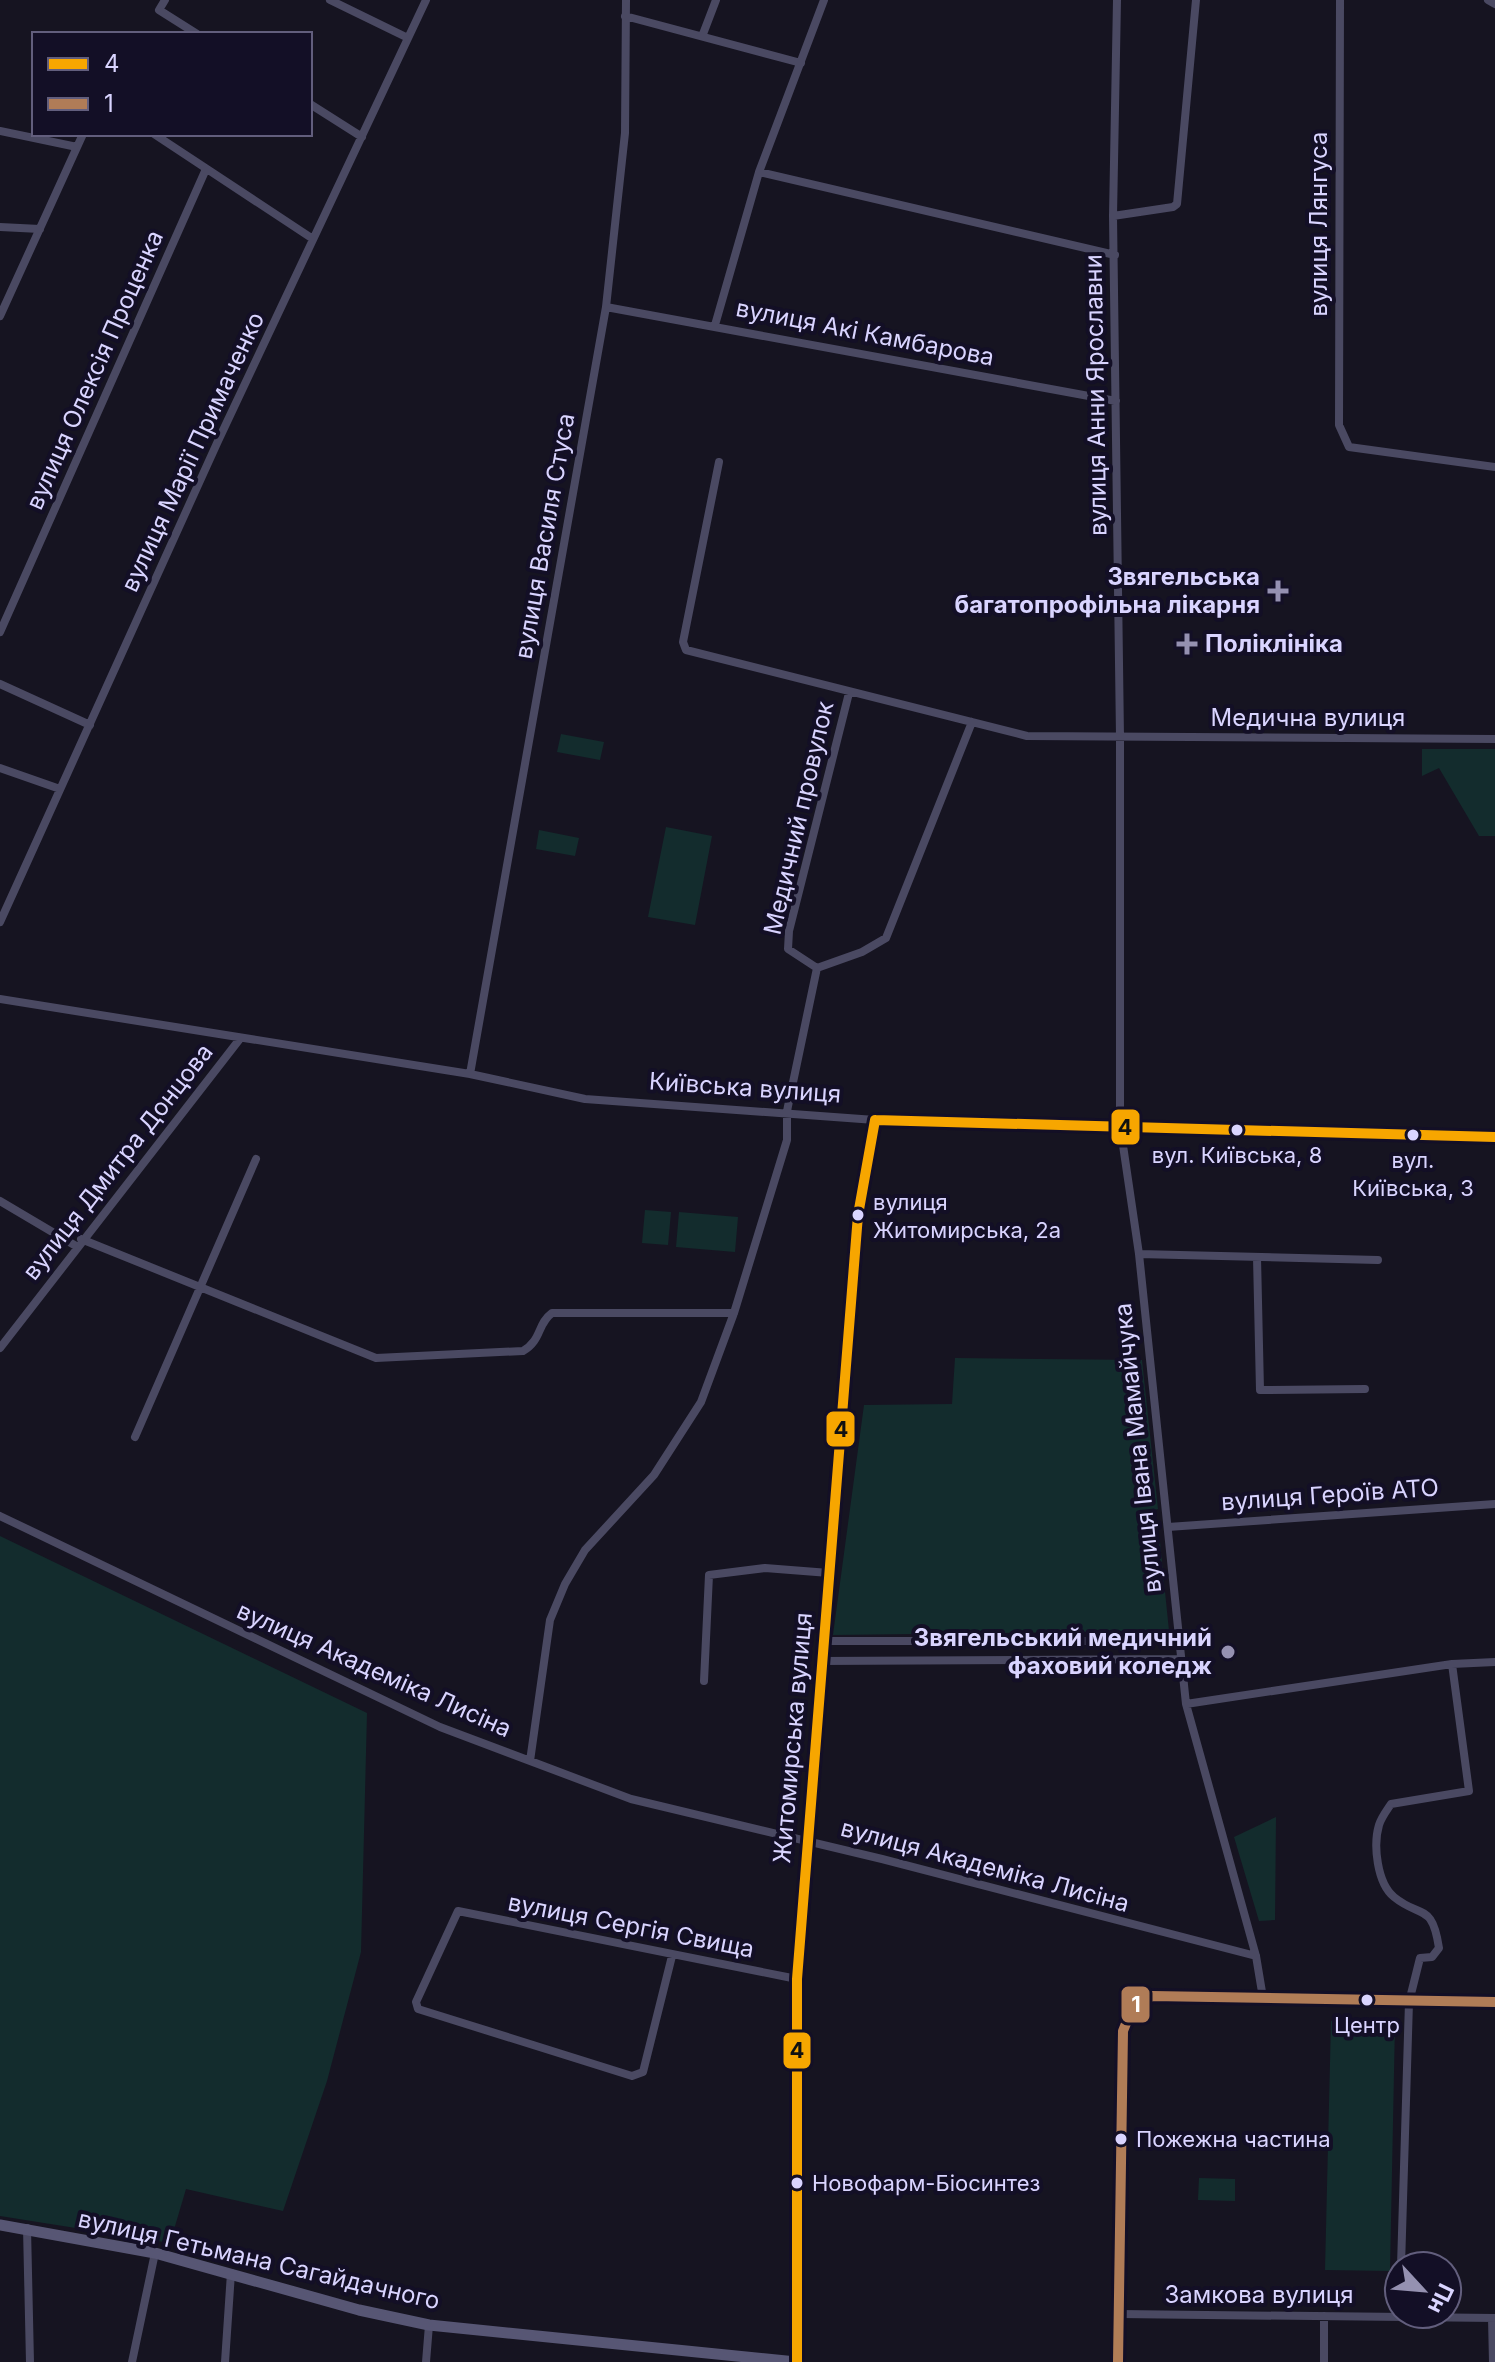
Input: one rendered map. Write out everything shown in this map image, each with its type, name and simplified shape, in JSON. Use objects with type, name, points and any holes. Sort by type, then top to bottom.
[{"type":"main road","name":"Київська вулиця","points":[[875,1120],[1495,1137]]},
{"type":"main road","name":"Житомирська вулиця","points":[[796,2362],[797,1979],[858,1215],[875,1120]]},
{"type":"main road","points":[[1118,2362],[1123,2031],[1127,2016],[1140,1999],[1152,1996],[1495,2002]]},
{"type":"main road","name":"вулиця Гетьмана Сагайдачного","points":[[0,2225],[155,2253],[359,2310],[429,2325],[796,2362]]},
{"type":"street","points":[[165,0],[159,10],[194,32]]},
{"type":"street","points":[[330,0],[408,38]]},
{"type":"street","name":"вулиця Марії Примаченко","points":[[0,922],[426,0]]},
{"type":"street","name":"вулиця Василя Стуса","points":[[470,1074],[606,307],[625,133],[626,0]]},
{"type":"street","points":[[703,34],[716,0]]},
{"type":"street","points":[[715,325],[759,172],[824,0]]},
{"type":"street","name":"вулиця Анни Ярославни","points":[[1117,0],[1113,216],[1120,737],[1120,1125]]},
{"type":"street","points":[[1113,216],[1177,204],[1196,0]]},
{"type":"street","name":"вулиця Лянгуса","points":[[1340,0],[1339,425],[1349,447],[1495,467]]},
{"type":"street","points":[[1488,0],[1495,4]]},
{"type":"street","points":[[625,16],[703,34],[801,63]]},
{"type":"street","points":[[312,105],[362,137]]},
{"type":"street","points":[[0,131],[77,147]]},
{"type":"street","points":[[0,316],[82,136]]},
{"type":"street","points":[[157,136],[313,239]]},
{"type":"street","name":"вулиця Олексія Проценка","points":[[0,632],[206,169]]},
{"type":"street","points":[[759,172],[1115,255]]},
{"type":"street","points":[[0,227],[40,229]]},
{"type":"street","name":"вулиця Акі Камбарова","points":[[606,307],[1116,401]]},
{"type":"street","points":[[719,462],[684,647],[849,693]]},
{"type":"street","points":[[0,684],[90,725]]},
{"type":"street","name":"Медичний провулок","points":[[817,968],[788,949],[789,931],[849,693],[1027,736],[1120,737]]},
{"type":"street","points":[[530,1761],[550,1620],[565,1584],[585,1550],[654,1475],[701,1402],[734,1313],[787,1140],[787,1111],[817,968],[862,952],[886,938],[972,722]]},
{"type":"street","name":"Медична вулиця","points":[[1120,737],[1495,739]]},
{"type":"street","points":[[0,768],[60,789]]},
{"type":"street","name":"Київська вулиця","points":[[0,999],[239,1040],[470,1074],[585,1099],[787,1111],[875,1120]]},
{"type":"street","name":"вулиця Дмитра Донцова","points":[[0,1348],[78,1242],[239,1040]]},
{"type":"street","name":"вулиця Івана Мамайчука","points":[[1120,1125],[1139,1254],[1177,1641],[1186,1704],[1256,1956],[1263,1998]]},
{"type":"street","points":[[135,1437],[256,1159]]},
{"type":"street","points":[[0,1201],[78,1242],[376,1358],[523,1351],[535,1344],[546,1317],[552,1313],[734,1313]]},
{"type":"street","points":[[1139,1254],[1378,1260]]},
{"type":"street","points":[[1257,1257],[1260,1390],[1365,1389]]},
{"type":"street","name":"вулиця Героїв АТО","points":[[1168,1527],[1495,1504]]},
{"type":"street","name":"вулиця Академіка Лисіна","points":[[0,1516],[440,1727],[631,1799],[1256,1956]]},
{"type":"street","points":[[704,1681],[709,1575],[765,1568],[829,1573]]},
{"type":"street","points":[[822,1641],[1177,1641]]},
{"type":"street","points":[[820,1661],[1179,1659]]},
{"type":"street","points":[[1186,1704],[1452,1664],[1495,1662]]},
{"type":"street","points":[[1401,2250],[1409,2002],[1420,1958],[1432,1957],[1439,1948],[1436,1930],[1427,1912],[1394,1897],[1386,1887],[1377,1848],[1379,1824],[1391,1804],[1469,1791],[1452,1664]]},
{"type":"street","name":"вулиця Сергія Свища","points":[[672,1956],[643,2072],[632,2076],[418,2009],[416,2002],[458,1911],[797,1979]]},
{"type":"street","points":[[27,2228],[30,2362]]},
{"type":"street","points":[[132,2362],[155,2253]]},
{"type":"street","points":[[225,2362],[231,2273]]},
{"type":"street","name":"Замкова вулиця","points":[[1118,2314],[1383,2315]]},
{"type":"street","points":[[1324,2316],[1324,2362]]},
{"type":"street","name":"Замкова вулиця","points":[[1463,2317],[1494,2318]]},
{"type":"street","points":[[1493,2362],[1494,2318]]},
{"type":"street","points":[[426,2362],[429,2325]]},
{"type":"green space","points":[[561,734],[604,742],[600,760],[557,752]]},
{"type":"green space","points":[[1422,749],[1495,749],[1495,836],[1479,836],[1439,768],[1422,776]]},
{"type":"green space","points":[[666,827],[712,836],[695,925],[648,917]]},
{"type":"green space","points":[[539,830],[579,838],[575,856],[536,849]]},
{"type":"green space","points":[[645,1210],[671,1212],[668,1245],[642,1243]]},
{"type":"green space","points":[[679,1212],[738,1217],[735,1252],[676,1247]]},
{"type":"green space","points":[[955,1358],[1142,1360],[1158,1509],[1148,1511],[1149,1544],[1160,1542],[1169,1631],[833,1635],[864,1405],[952,1404]]},
{"type":"green space","points":[[0,1536],[367,1713],[361,1952],[327,2081],[283,2211],[186,2189],[170,2243],[0,2216]]},
{"type":"green space","points":[[1276,1817],[1275,1920],[1259,1921],[1234,1837]]},
{"type":"green space","points":[[1331,2021],[1395,2023],[1390,2250],[1383,2250],[1383,2271],[1325,2270]]},
{"type":"green space","points":[[1199,2178],[1235,2179],[1235,2201],[1198,2200]]},
{"type":"transit line","name":"4","points":[[875,1120],[1495,1137]]},
{"type":"transit line","name":"4","points":[[797,2362],[797,1979],[858,1215],[875,1120]]},
{"type":"transit line","name":"1","points":[[1118,2362],[1123,2031],[1133,2006],[1152,1996],[1495,2002]]},
{"type":"place","name":"Звягельська багатопрофільна лікарня","points":[[1278,591]]},
{"type":"place","name":"Поліклініка","points":[[1187,644]]},
{"type":"place","name":"вул. Київська, 8","points":[[1237,1130]]},
{"type":"place","name":"вул. Київська, 3","points":[[1413,1135]]},
{"type":"place","name":"вулиця Житомирська, 2а","points":[[858,1215]]},
{"type":"place","name":"Звягельський медичний фаховий коледж","points":[[1228,1652]]},
{"type":"place","name":"Центр","points":[[1367,2000]]},
{"type":"place","name":"Пожежна частина","points":[[1121,2139]]},
{"type":"place","name":"Новофарм-Біосинтез","points":[[797,2183]]}]
